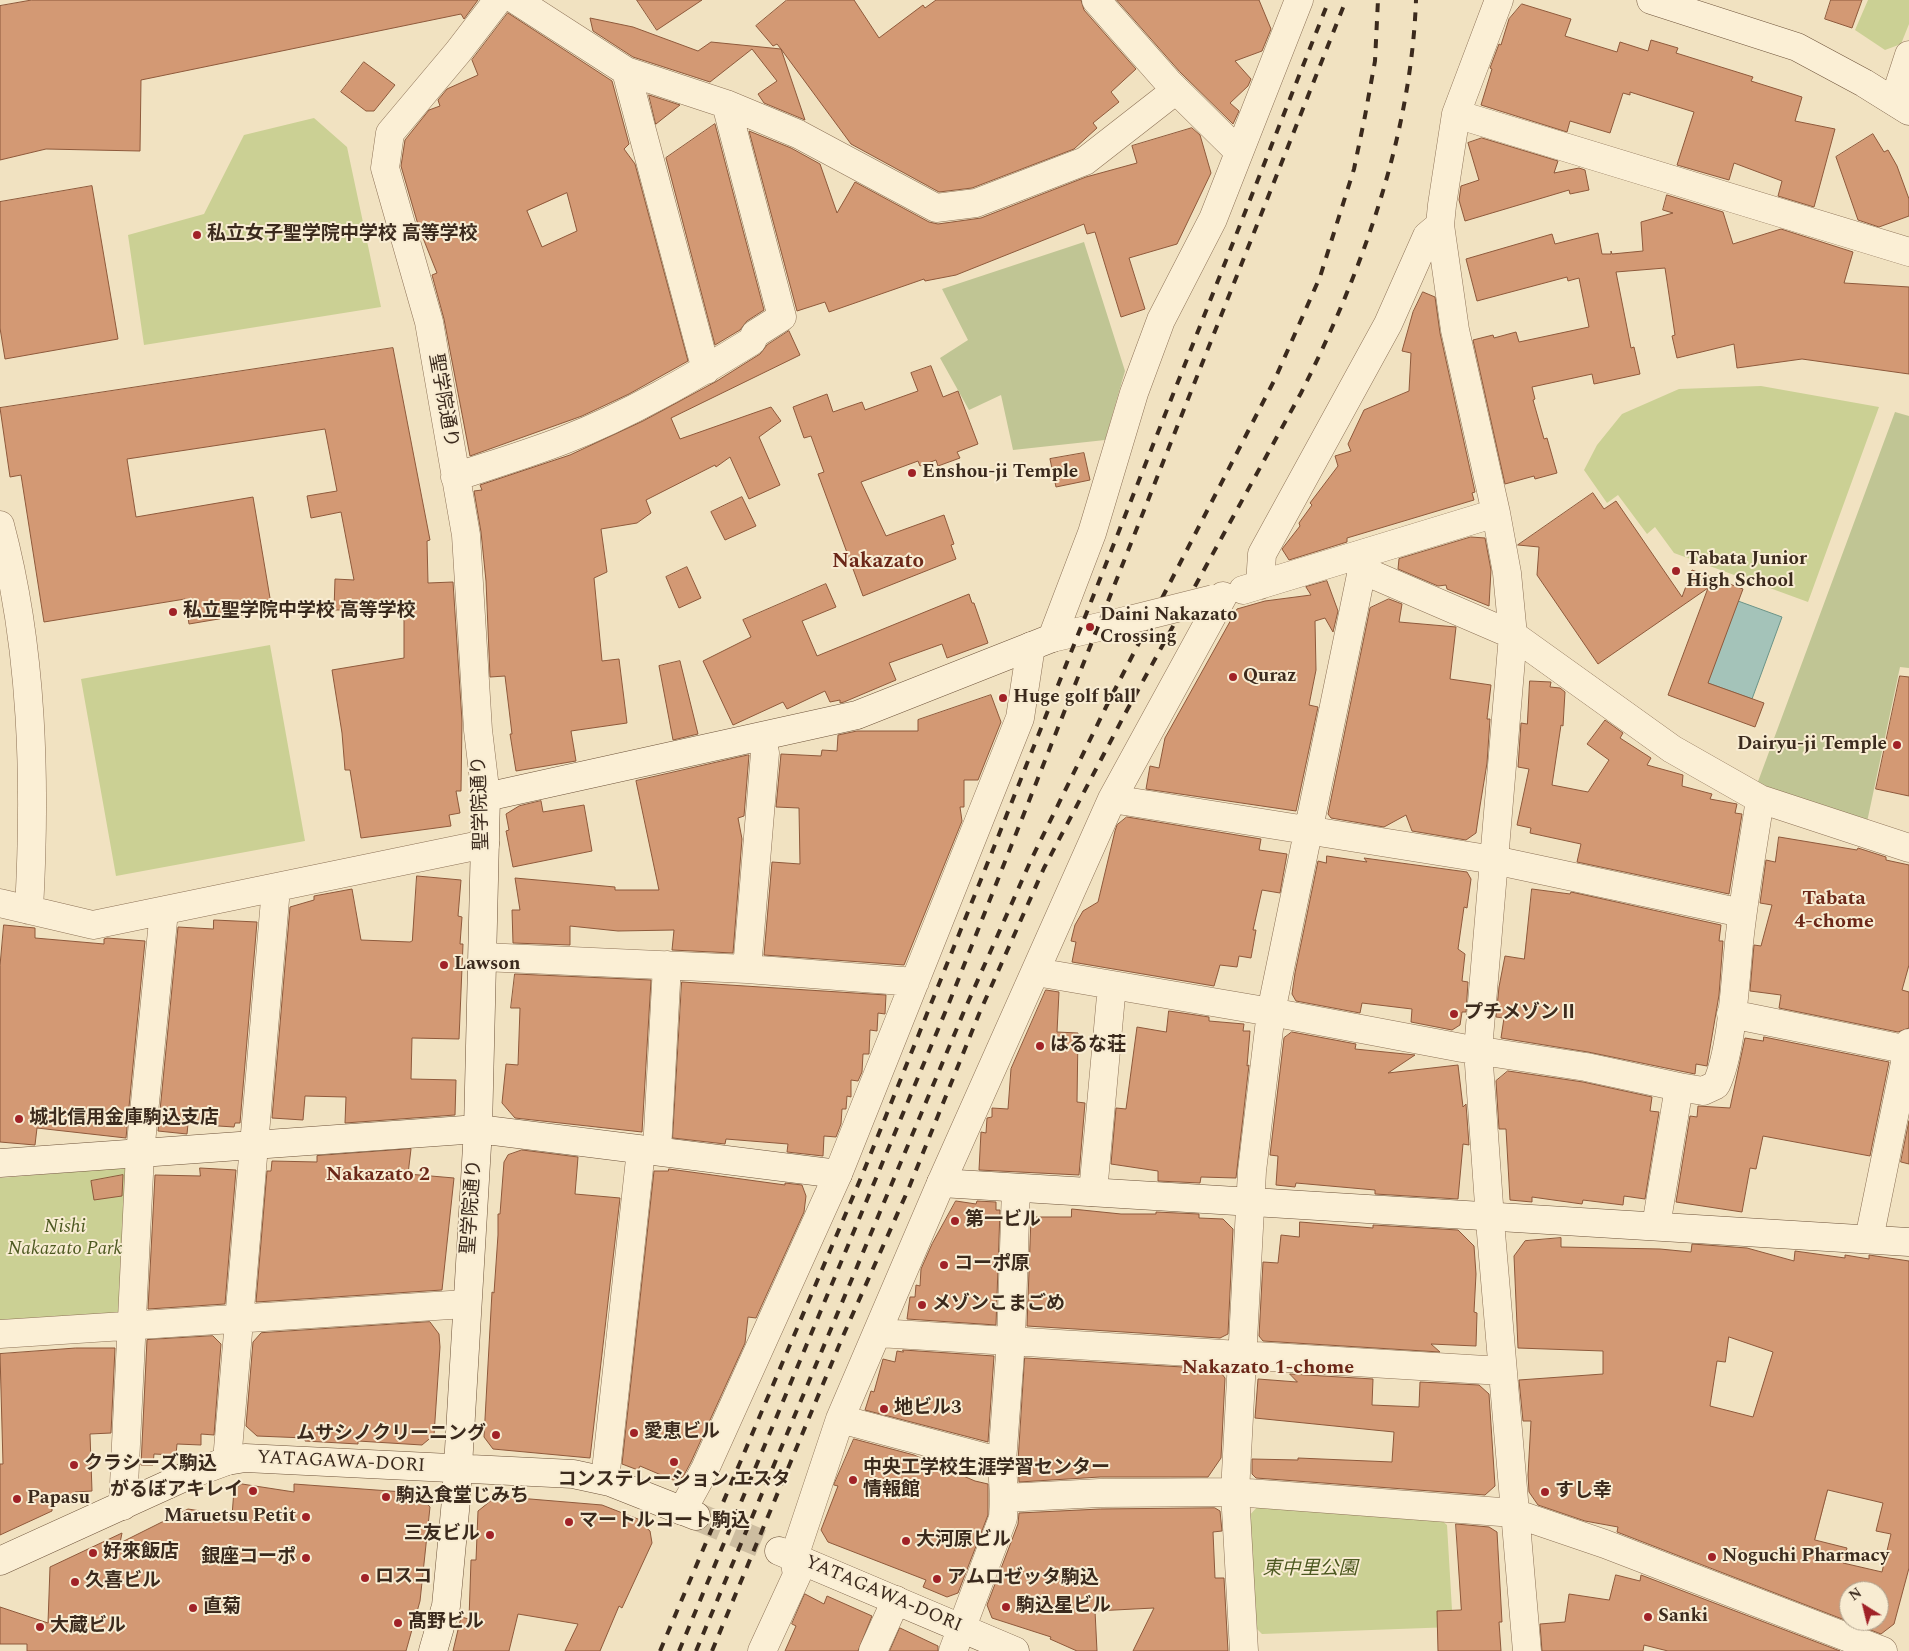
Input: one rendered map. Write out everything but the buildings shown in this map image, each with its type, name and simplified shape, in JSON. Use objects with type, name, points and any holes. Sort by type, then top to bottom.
[{"type":"street","name":"聖学院通り","points":[[433,1651],[446,1606],[456,1500],[456,1470],[478,1129],[486,797],[478,730],[466,535],[429,322],[385,168],[390,133],[458,52],[498,0]]},
{"type":"street","points":[[516,0],[626,71],[726,104],[798,134],[936,208],[976,203],[1085,161],[1176,90]]},
{"type":"street","points":[[1096,0],[1176,90],[1239,152]]},
{"type":"street","points":[[0,1163],[478,1129],[838,1174],[1020,718],[1042,642],[1092,533],[1134,393],[1161,320],[1212,219],[1299,0]]},
{"type":"street","points":[[1499,0],[1456,114],[1440,226],[1455,330],[1496,513],[1507,573],[1513,636],[1478,1050],[1489,1217],[1526,1651]]},
{"type":"street","points":[[1651,0],[1797,47],[1901,106],[1909,55]]},
{"type":"street","points":[[626,71],[706,370]]},
{"type":"street","points":[[455,477],[564,440],[631,410],[706,370],[752,342],[755,334],[782,317],[726,104]]},
{"type":"street","points":[[1456,114],[1909,252]]},
{"type":"street","points":[[1260,585],[1262,554],[1388,324],[1427,236],[1440,226]]},
{"type":"street","points":[[486,797],[857,715],[1042,642],[1260,585],[1360,562],[1496,513]]},
{"type":"street","points":[[0,525],[11,566],[29,702],[32,866],[29,910]]},
{"type":"street","points":[[1360,562],[1513,636],[1672,749],[1760,799],[1909,848]]},
{"type":"street","points":[[1244,1651],[1235,1492],[1250,1201],[1271,1012],[1309,829],[1360,562]]},
{"type":"street","points":[[762,1651],[796,1574],[787,1554],[840,1419],[941,1183],[1112,799],[1218,597]]},
{"type":"street","points":[[747,969],[765,753],[761,737]]},
{"type":"street","points":[[1112,799],[1494,860],[1742,913]]},
{"type":"street","points":[[1036,972],[1478,1050],[1586,1066],[1703,1091],[1716,1085],[1722,1073],[1731,1014],[1742,913],[1760,799]]},
{"type":"street","points":[[0,903],[93,925],[485,844]]},
{"type":"street","points":[[226,1461],[276,888]]},
{"type":"street","points":[[123,1506],[140,1154],[164,910]]},
{"type":"street","points":[[483,957],[747,969],[915,982]]},
{"type":"street","points":[[605,1480],[649,1150],[667,965]]},
{"type":"street","points":[[1093,1192],[1112,985]]},
{"type":"street","points":[[1731,1014],[1909,1048],[1869,1239]]},
{"type":"street","points":[[1656,1226],[1679,1087]]},
{"type":"street","name":"YATAGAWA-DORI","points":[[0,1561],[189,1475],[226,1461],[244,1458],[456,1470],[573,1474],[605,1480],[689,1514],[706,1469],[838,1174]]},
{"type":"street","points":[[941,1183],[1909,1242]]},
{"type":"street","points":[[957,1640],[1003,1518],[1002,1462],[1011,1341],[1016,1188]]},
{"type":"street","points":[[0,1334],[466,1304]]},
{"type":"street","points":[[878,1333],[1502,1371]]},
{"type":"street","points":[[840,1419],[1002,1462]]},
{"type":"street","points":[[1004,1498],[1100,1494],[1235,1492],[1514,1513],[1604,1544],[1882,1651]]},
{"type":"street","name":"YATAGAWA-DORI","points":[[787,1554],[896,1600],[957,1640],[1015,1651]]},
{"type":"street","points":[[873,1651],[896,1600]]},
{"type":"green space","points":[[1868,0],[1909,0],[1909,24],[1901,44],[1885,50],[1855,30]]},
{"type":"green space","points":[[314,118],[347,147],[381,307],[144,345],[128,235],[204,214],[244,135]]},
{"type":"green space","points":[[1084,242],[1125,371],[1105,440],[1013,450],[1001,395],[969,410],[940,358],[968,340],[942,289]]},
{"type":"green space","points":[[1761,386],[1879,407],[1808,602],[1674,553],[1655,527],[1647,534],[1618,495],[1607,503],[1584,470],[1597,445],[1622,414],[1679,389]]},
{"type":"green space","points":[[1895,412],[1909,416],[1909,668],[1900,667],[1867,822],[1756,787]]},
{"type":"green space","points":[[270,645],[305,841],[116,876],[81,679]]},
{"type":"green space","name":"Nishi Nakazato Park","points":[[134,1167],[123,1315],[0,1325],[0,1178]]},
{"type":"green space","name":"東中里公園","points":[[1260,1504],[1439,1518],[1447,1525],[1453,1627],[1262,1634],[1249,1621],[1246,1519]]},
{"type":"water","points":[[1738,601],[1782,617],[1752,699],[1708,683]]},
{"type":"tunnel","points":[[696,1516],[779,1551]]},
{"type":"railway","points":[[660,1651],[863,1173],[1329,0]]},
{"type":"railway","points":[[679,1651],[949,1003],[1346,0]]},
{"type":"railway","points":[[696,1651],[965,1009],[1031,860],[1108,703],[1275,379],[1320,277],[1354,169],[1375,61],[1378,0]]},
{"type":"railway","points":[[712,1651],[843,1336],[908,1190],[979,1014],[1044,868],[1126,712],[1301,393],[1344,300],[1363,252],[1394,153],[1412,51],[1416,0]]},
{"type":"place","name":"私立女子聖学院中学校 高等学校","points":[[197,235]]},
{"type":"place","name":"Enshou-ji Temple","points":[[912,473]]},
{"type":"place","name":"Tabata Junior High School","points":[[1676,571]]},
{"type":"place","name":"私立聖学院中学校 高等学校","points":[[173,612]]},
{"type":"place","name":"Daini Nakazato Crossing","points":[[1090,627]]},
{"type":"place","name":"Quraz","points":[[1233,677]]},
{"type":"place","name":"Huge golf ball","points":[[1003,698]]},
{"type":"place","name":"Dairyu-ji Temple","points":[[1897,745]]},
{"type":"place","name":"Lawson","points":[[444,965]]},
{"type":"place","name":"プチメゾンⅡ","points":[[1454,1014]]},
{"type":"place","name":"はるな荘","points":[[1040,1046]]},
{"type":"place","name":"城北信用金庫駒込支店","points":[[19,1119]]},
{"type":"place","name":"第一ビル","points":[[955,1221]]},
{"type":"place","name":"コーポ原","points":[[944,1265]]},
{"type":"place","name":"メゾンこまごめ","points":[[922,1305]]},
{"type":"place","name":"地ビル3","points":[[884,1409]]},
{"type":"place","name":"愛恵ビル","points":[[634,1433]]},
{"type":"place","name":"ムサシノクリーニング","points":[[496,1435]]},
{"type":"place","name":"コンステレーション エスタ","points":[[674,1462]]},
{"type":"place","name":"クラシーズ駒込","points":[[74,1465]]},
{"type":"place","name":"中央工学校生涯学習センター 情報館","points":[[853,1480]]},
{"type":"place","name":"がるぼアキレイ","points":[[253,1491]]},
{"type":"place","name":"すし幸","points":[[1545,1492]]},
{"type":"place","name":"駒込食堂じみち","points":[[386,1497]]},
{"type":"place","name":"Papasu","points":[[17,1499]]},
{"type":"place","name":"Maruetsu Petit","points":[[306,1517]]},
{"type":"place","name":"マートルコート駒込","points":[[569,1522]]},
{"type":"place","name":"三友ビル","points":[[490,1535]]},
{"type":"place","name":"大河原ビル","points":[[906,1541]]},
{"type":"place","name":"好來飯店","points":[[93,1553]]},
{"type":"place","name":"Noguchi Pharmacy","points":[[1712,1557]]},
{"type":"place","name":"銀座コーポ","points":[[306,1558]]},
{"type":"place","name":"ロスコ","points":[[365,1578]]},
{"type":"place","name":"アムロゼッタ駒込","points":[[937,1579]]},
{"type":"place","name":"久喜ビル","points":[[75,1582]]},
{"type":"place","name":"駒込星ビル","points":[[1006,1607]]},
{"type":"place","name":"直菊","points":[[193,1608]]},
{"type":"place","name":"Sanki","points":[[1648,1617]]},
{"type":"place","name":"髙野ビル","points":[[398,1623]]},
{"type":"place","name":"大蔵ビル","points":[[40,1627]]},
{"type":"district","name":"Nakazato","points":[[878,563]]},
{"type":"district","name":"Tabata 4-chome","points":[[1834,912]]},
{"type":"district","name":"Nakazato 2","points":[[378,1176]]},
{"type":"district","name":"Nakazato 1-chome","points":[[1268,1369]]}]
